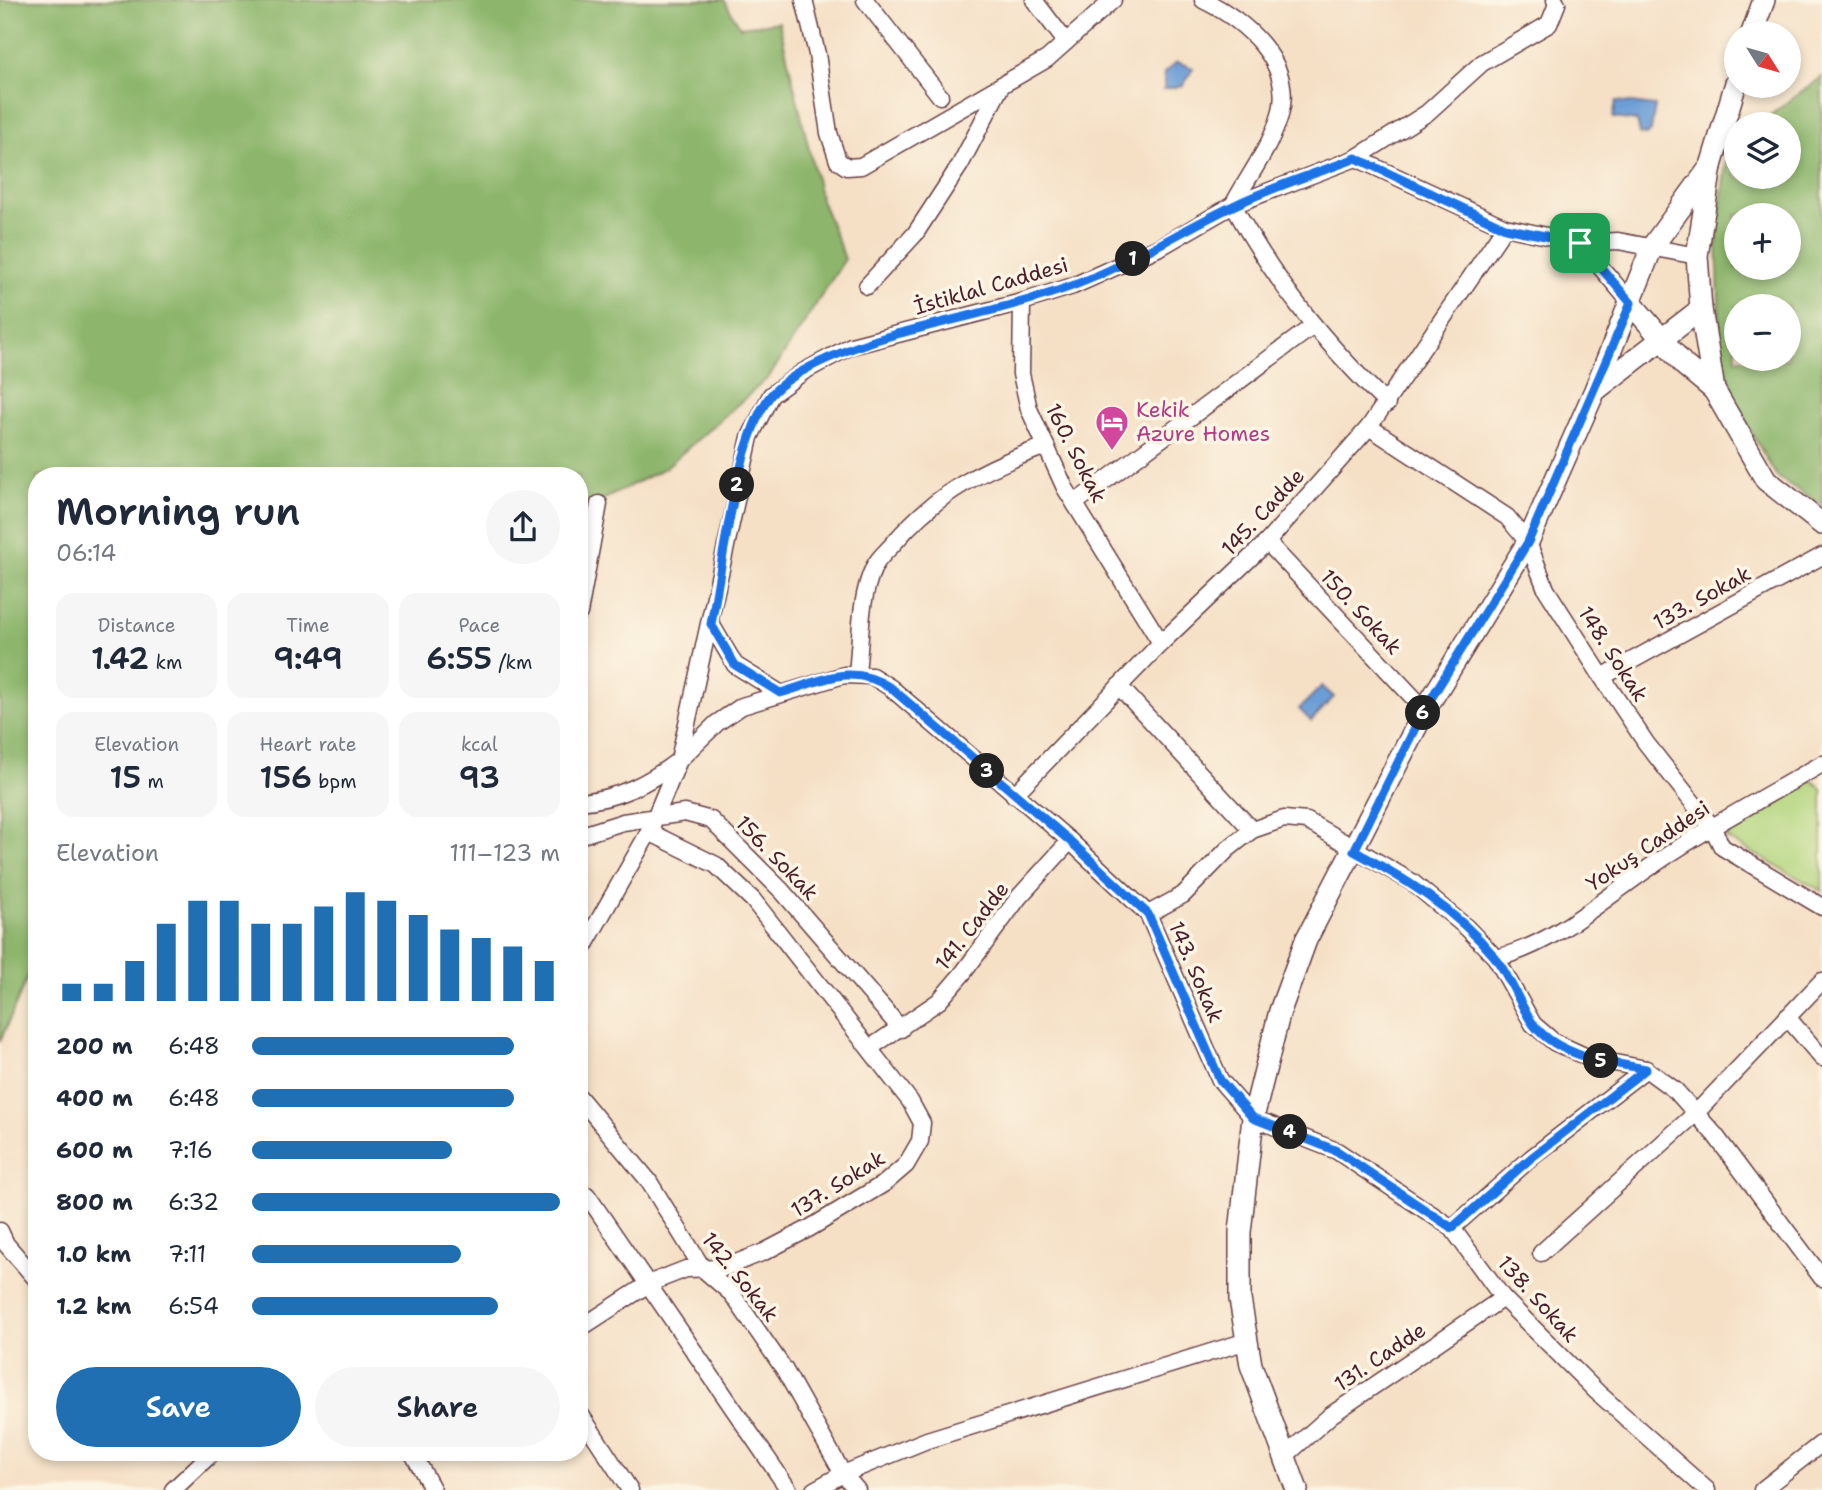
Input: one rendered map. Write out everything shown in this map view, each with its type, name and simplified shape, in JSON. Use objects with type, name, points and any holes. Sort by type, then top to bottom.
[{"type":"main road","points":[[1756,21],[1764,0]]},
{"type":"main road","points":[[1714,390],[1701,309],[1697,256],[1711,166],[1731,98]]},
{"type":"main road","points":[[1297,1490],[1251,1365],[1240,1299],[1240,1232],[1253,1118],[1280,1011],[1306,940],[1424,710],[1528,542],[1595,390],[1652,247],[1711,166]]},
{"type":"main road","points":[[1631,303],[1684,365],[1714,390],[1766,480],[1822,524]]},
{"type":"main road","points":[[1595,390],[1701,309]]},
{"type":"street","points":[[804,0],[817,54],[829,133],[838,161],[847,167],[861,166],[1047,59],[1113,0]]},
{"type":"street","points":[[865,0],[940,96]]},
{"type":"street","points":[[1034,0],[1066,42]]},
{"type":"street","points":[[1203,0],[1222,9],[1257,36],[1280,74],[1281,113],[1233,205],[1262,258],[1328,346],[1387,404]]},
{"type":"street","name":"İstiklal Caddesi","points":[[588,939],[652,826],[679,760],[711,624],[747,450],[771,395],[803,372],[851,346],[1022,302],[1114,268],[1233,205],[1356,158],[1427,113],[1482,63],[1549,24],[1557,4],[1555,0]]},
{"type":"street","points":[[867,286],[915,234],[960,165],[1001,86]]},
{"type":"street","points":[[1356,158],[1505,228],[1580,243],[1618,241],[1697,256]]},
{"type":"street","name":"145. Cadde","points":[[1014,795],[1161,643],[1267,542],[1369,427],[1505,228]]},
{"type":"street","points":[[1580,243],[1631,303]]},
{"type":"street","name":"160. Sokak","points":[[1022,302],[1021,374],[1029,409],[1075,503],[1161,643]]},
{"type":"street","points":[[1075,503],[1313,326]]},
{"type":"street","name":"148. Sokak","points":[[1369,427],[1507,517],[1528,542],[1546,589],[1602,677],[1646,743],[1712,827],[1722,847],[1822,907]]},
{"type":"street","points":[[588,800],[621,794],[649,783],[734,711],[780,693],[857,673],[866,591],[874,566],[911,523],[943,496],[991,466],[1046,446]]},
{"type":"street","points":[[588,564],[599,504]]},
{"type":"street","name":"150. Sokak","points":[[1267,542],[1424,710]]},
{"type":"street","name":"133. Sokak","points":[[1602,677],[1822,556]]},
{"type":"street","points":[[711,624],[735,665],[780,693]]},
{"type":"street","name":"143. Sokak","points":[[857,673],[872,676],[891,688],[1070,841],[1148,914],[1220,1080],[1253,1118]]},
{"type":"street","points":[[1119,686],[1252,830]]},
{"type":"street","name":"Yokuş Caddesi","points":[[1496,958],[1522,952],[1576,920],[1712,827],[1822,764]]},
{"type":"street","name":"156. Sokak","points":[[588,833],[623,822],[652,826],[685,813],[711,820],[782,891],[901,1030]]},
{"type":"street","points":[[1148,914],[1183,895],[1228,849],[1252,830],[1283,819],[1307,821],[1412,883],[1466,928],[1496,958],[1533,1024],[1554,1042],[1590,1058],[1646,1069],[1676,1091],[1696,1112],[1822,1278]]},
{"type":"street","points":[[652,826],[716,865],[752,900],[870,1048]]},
{"type":"street","name":"141. Cadde","points":[[870,1048],[901,1030],[947,991],[1019,897],[1070,841]]},
{"type":"street","points":[[1541,1253],[1696,1112],[1822,981]]},
{"type":"street","points":[[1787,1017],[1822,1058]]},
{"type":"street","name":"137. Sokak","points":[[703,1269],[723,1268],[810,1228],[885,1183],[906,1165],[920,1141],[922,1123],[910,1101],[870,1048]]},
{"type":"street","points":[[1452,1228],[1531,1158],[1646,1069]]},
{"type":"street","name":"142. Sokak","points":[[588,1108],[648,1180],[678,1234],[703,1269],[732,1294],[784,1369],[844,1474],[857,1490]]},
{"type":"street","name":"138. Sokak","points":[[1253,1118],[1337,1151],[1452,1228],[1503,1298],[1597,1392],[1707,1490]]},
{"type":"street","points":[[588,1196],[650,1283],[789,1490]]},
{"type":"street","points":[[0,1231],[6,1244],[28,1270]]},
{"type":"street","points":[[588,1323],[650,1283],[686,1269],[703,1269]]},
{"type":"street","name":"131. Cadde","points":[[1284,1456],[1331,1416],[1503,1298]]},
{"type":"street","points":[[814,1490],[844,1474],[927,1440],[1247,1341]]},
{"type":"street","points":[[588,1426],[630,1490]]},
{"type":"street","points":[[1762,1490],[1822,1443]]},
{"type":"street","points":[[173,1490],[204,1461]]},
{"type":"street","points":[[417,1461],[433,1490]]},
{"type":"green space","points":[[0,0],[724,0],[740,27],[779,22],[821,200],[845,259],[769,377],[665,468],[588,507],[588,467],[28,467],[28,975],[0,1042]]},
{"type":"green space","points":[[1822,77],[1822,505],[1777,477],[1721,380],[1717,234],[1724,178],[1724,189],[1801,189],[1801,112],[1774,112],[1793,98],[1801,98],[1801,92]]},
{"type":"green space","points":[[1812,780],[1822,789],[1822,891],[1726,838],[1730,829]]},
{"type":"water","points":[[1177,62],[1193,68],[1183,86],[1164,89],[1164,73]]},
{"type":"water","points":[[1616,101],[1655,106],[1651,131],[1646,135],[1640,134],[1637,121],[1613,118]]},
{"type":"water","points":[[1322,686],[1334,697],[1311,721],[1299,709]]},
{"type":"place","name":"Kekik Azure Homes","points":[[1112,452]]},
{"type":"route","points":[[1356,158],[1505,228],[1580,243],[1631,303],[1528,542],[1424,710],[1354,851],[1412,883],[1466,928],[1496,958],[1533,1024],[1554,1042],[1590,1058],[1646,1069],[1592,1114],[1531,1158],[1452,1228],[1337,1151],[1253,1118],[1220,1080],[1148,914],[1070,841],[891,688],[872,676],[857,673],[780,693],[735,665],[711,624],[736,490],[750,437],[771,395],[803,372],[851,346],[1022,302],[1073,286],[1162,246],[1233,205],[1356,158]]}]
